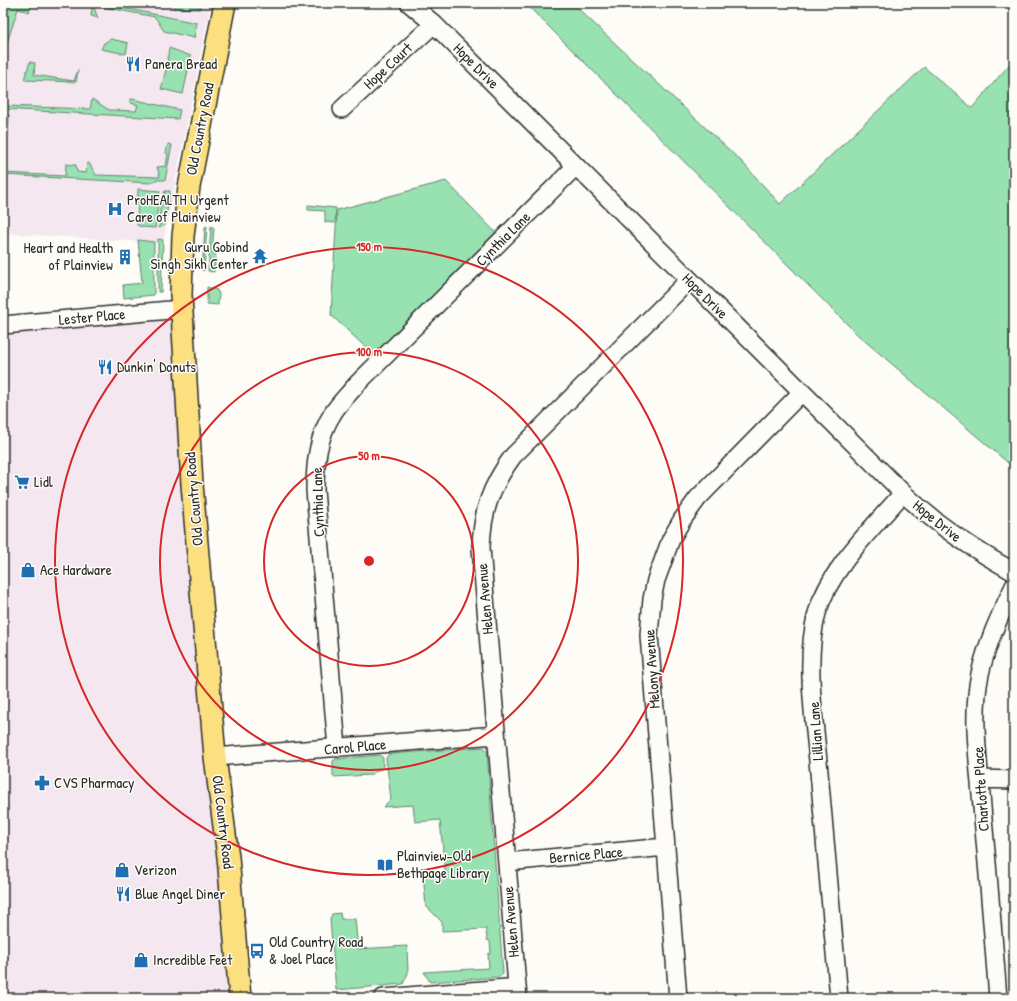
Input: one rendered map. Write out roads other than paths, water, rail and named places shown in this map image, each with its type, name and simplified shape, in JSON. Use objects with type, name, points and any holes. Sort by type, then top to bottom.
[{"type":"main road","name":"Old Country Road","points":[[225,3],[188,187],[183,236],[181,309],[191,476],[215,758],[228,857],[240,998]]},
{"type":"street","name":"Hope Drive","points":[[408,3],[434,24],[903,493],[928,516],[967,545],[1014,572]]},
{"type":"street","name":"Hope Court","points":[[342,109],[434,24]]},
{"type":"street","name":"Cynthia Lane","points":[[337,748],[315,490],[315,468],[322,436],[333,413],[356,384],[576,166]]},
{"type":"street","name":"Helen Avenue","points":[[517,993],[481,548],[481,527],[488,497],[500,474],[513,456],[689,280]]},
{"type":"street","name":"Lester Place","points":[[3,325],[181,309]]},
{"type":"street","name":"Melony Avenue","points":[[678,998],[649,635],[652,599],[656,580],[671,539],[682,520],[698,498],[802,393]]},
{"type":"street","name":"Lillian Lane","points":[[839,998],[811,668],[811,644],[818,612],[834,576],[843,563],[903,493]]},
{"type":"street","name":"Charlotte Place","points":[[998,998],[976,724],[980,675],[993,632],[1014,586]]},
{"type":"street","name":"Carol Place","points":[[215,758],[496,735]]},
{"type":"street","points":[[980,779],[1014,780]]},
{"type":"street","name":"Bernice Place","points":[[507,862],[666,847]]},
{"type":"street","points":[[383,998],[517,993]]},
{"type":"place","name":"Panera Bread","points":[[133,64]]},
{"type":"place","name":"ProHEALTH Urgent Care of Plainview","points":[[115,209]]},
{"type":"place","name":"Guru Gobind Singh Sikh Center","points":[[260,256]]},
{"type":"place","name":"Heart and Health of Plainview","points":[[125,257]]},
{"type":"place","name":"Dunkin' Donuts","points":[[105,367]]},
{"type":"place","name":"Lidl","points":[[22,482]]},
{"type":"place","name":"Ace Hardware","points":[[28,570]]},
{"type":"place","name":"CVS Pharmacy","points":[[42,783]]},
{"type":"place","name":"Plainview-Old Bethpage Library","points":[[385,865]]},
{"type":"place","name":"Verizon","points":[[122,870]]},
{"type":"place","name":"Blue Angel Diner","points":[[123,894]]},
{"type":"place","name":"Old Country Road & Joel Place","points":[[257,951]]},
{"type":"place","name":"Incredible Feet","points":[[141,960]]}]
